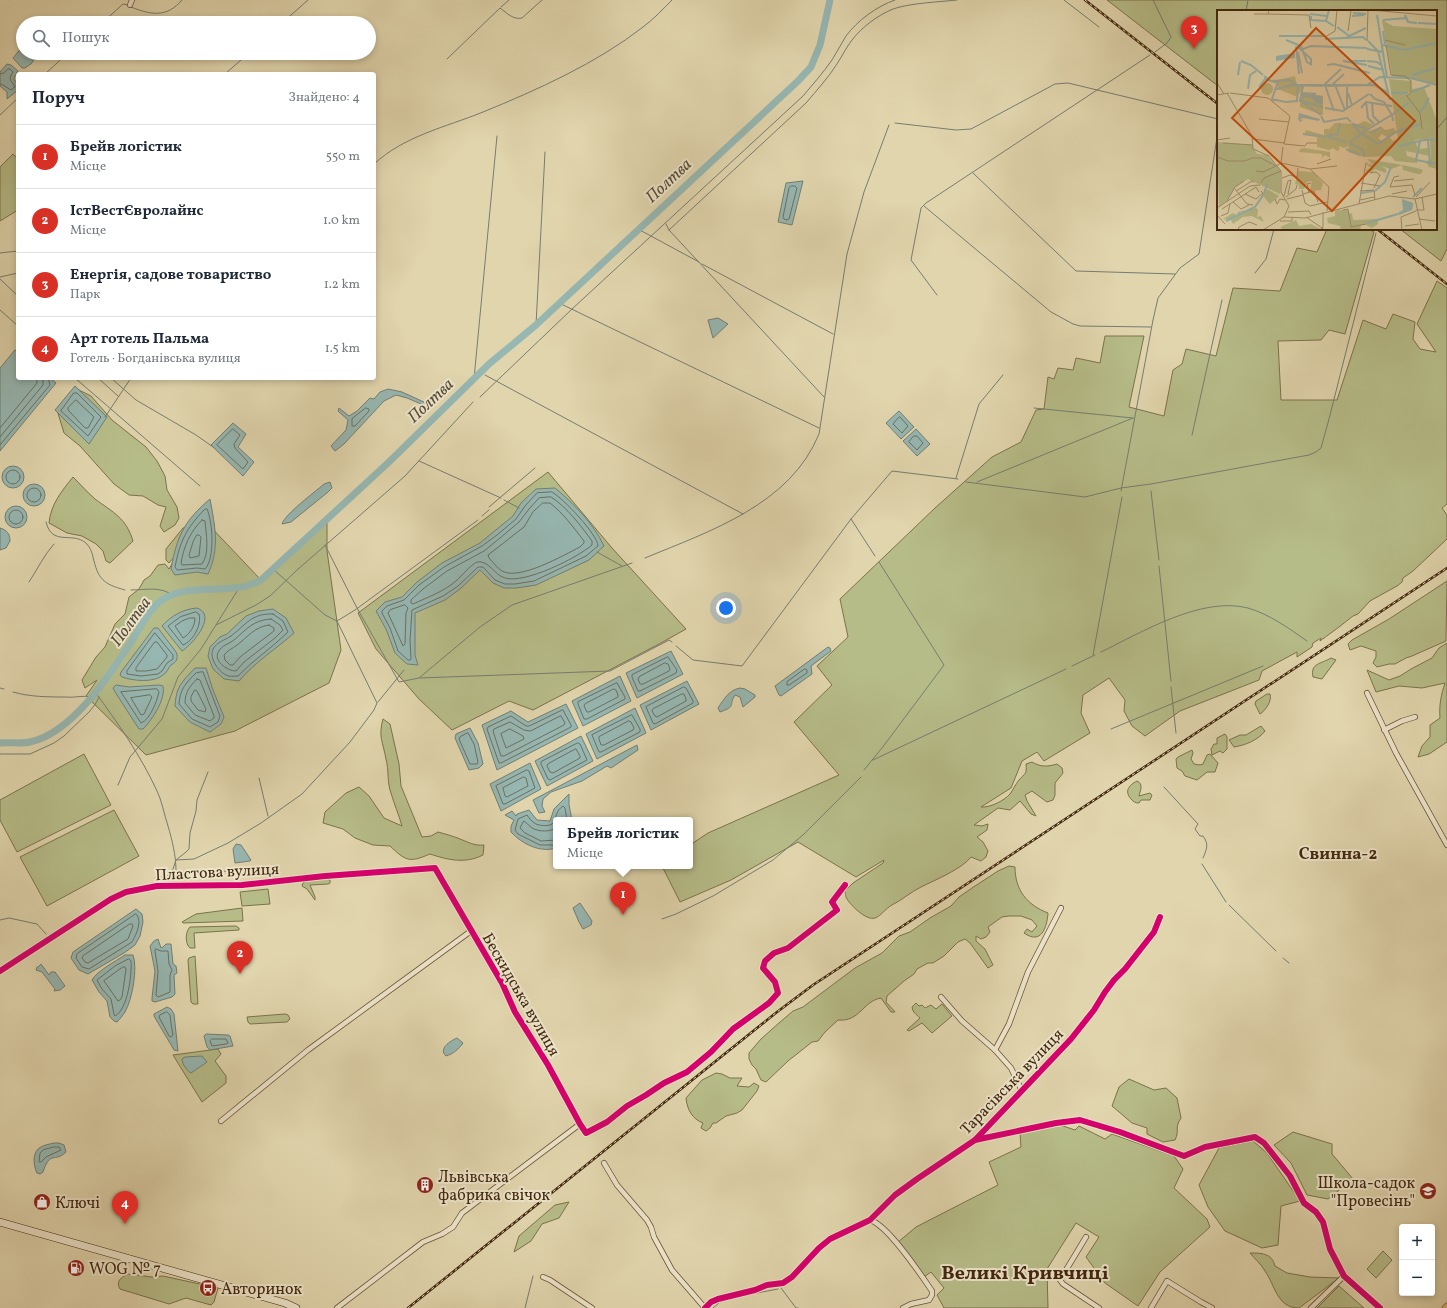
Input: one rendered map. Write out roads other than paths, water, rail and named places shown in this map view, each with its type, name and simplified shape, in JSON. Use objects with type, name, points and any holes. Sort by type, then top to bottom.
[{"type":"main road","points":[[0,1222],[285,1303],[296,1308]]},
{"type":"street","points":[[1367,693],[1384,730],[1447,845]]},
{"type":"street","points":[[1384,730],[1402,721],[1415,718]]},
{"type":"street","name":"Бескидська вулиця","points":[[435,868],[502,983],[515,1012],[548,1065],[586,1133],[607,1122],[627,1106],[646,1096],[664,1082],[687,1072],[711,1052],[733,1029],[770,1003],[778,993],[775,982],[763,968],[765,961],[774,953],[788,948],[837,910],[832,902],[845,885]]},
{"type":"street","name":"Пластова вулиця","points":[[0,971],[110,899],[126,892],[157,886],[242,885],[325,876],[435,868]]},
{"type":"street","points":[[995,1050],[1009,1024],[1028,972],[1061,908]]},
{"type":"street","name":"Тарасівська вулиця","points":[[705,1308],[711,1302],[718,1299],[755,1290],[767,1285],[783,1283],[792,1277],[818,1248],[830,1239],[870,1220],[896,1195],[975,1140],[1071,1039],[1114,980],[1125,969],[1154,932],[1160,917]]},
{"type":"street","name":"Бескидська вулиця","points":[[221,1121],[308,1050],[471,931]]},
{"type":"street","points":[[941,997],[962,1021],[995,1050],[1011,1068],[1022,1091]]},
{"type":"street","points":[[975,1140],[1056,1123],[1080,1120],[1120,1132],[1184,1156],[1205,1147],[1255,1137],[1264,1143],[1290,1176],[1304,1203],[1316,1212],[1324,1222],[1330,1248],[1344,1276],[1380,1308]]},
{"type":"street","points":[[337,1308],[423,1242],[442,1234],[453,1227],[462,1213],[580,1124]]},
{"type":"street","points":[[604,1163],[617,1184],[647,1220],[654,1237],[672,1270],[705,1308]]},
{"type":"street","points":[[870,1220],[876,1222],[892,1238],[932,1291],[932,1295],[929,1300],[911,1304],[903,1308]]},
{"type":"street","points":[[1086,1237],[1060,1280],[1063,1284],[1099,1308]]},
{"type":"street","points":[[1311,1308],[1344,1276]]},
{"type":"street","points":[[543,1277],[550,1280],[592,1308]]},
{"type":"street","points":[[1151,1308],[1167,1281],[1212,1308]]},
{"type":"water","points":[[16,54],[16,60],[34,60],[25,68],[22,68],[13,58]]},
{"type":"water","points":[[7,64],[11,65],[18,71],[16,72],[14,78],[16,82],[16,92],[7,99],[7,92],[0,86],[0,72]]},
{"type":"water","points":[[803,181],[792,225],[778,222],[786,183]]},
{"type":"water","points":[[718,318],[728,324],[713,338],[708,320]]},
{"type":"water","points":[[15,350],[16,380],[52,380],[56,383],[0,451],[0,368]]},
{"type":"water","points":[[75,386],[107,417],[89,444],[55,410]]},
{"type":"water","points":[[388,389],[402,392],[426,403],[426,406],[396,395],[384,401],[344,444],[335,451],[331,446],[346,430],[348,420],[338,411],[339,408],[349,416],[357,411],[370,398],[374,399],[380,392]]},
{"type":"water","points":[[899,411],[914,427],[901,439],[886,423]]},
{"type":"water","points":[[233,423],[246,434],[238,447],[254,462],[243,476],[211,445]]},
{"type":"water","points":[[916,429],[930,444],[917,456],[903,441]]},
{"type":"water","points":[[13,466],[21,469],[24,477],[21,485],[13,488],[5,485],[2,477],[5,469]]},
{"type":"water","points":[[330,482],[332,488],[328,492],[291,522],[282,524],[284,520],[301,503],[324,484]]},
{"type":"water","points":[[34,484],[42,487],[45,495],[42,503],[34,506],[26,503],[23,495],[26,487]]},
{"type":"water","points":[[555,488],[582,514],[594,529],[604,546],[589,560],[536,585],[504,588],[493,583],[480,570],[460,589],[445,600],[415,613],[415,655],[418,665],[407,664],[395,653],[386,629],[376,611],[385,602],[402,597],[417,582],[442,563],[480,543],[513,516],[521,503],[536,489]]},
{"type":"water","points":[[210,499],[215,528],[215,546],[212,564],[208,574],[197,572],[175,575],[171,569],[179,538],[188,522]]},
{"type":"water","points":[[16,506],[24,509],[27,517],[24,525],[16,528],[8,525],[5,517],[8,509]]},
{"type":"water","points":[[0,528],[8,533],[10,541],[6,548],[0,550]]},
{"type":"water","points":[[197,608],[203,612],[205,617],[204,623],[197,637],[182,651],[162,626],[169,619],[178,614]]},
{"type":"water","points":[[273,609],[286,618],[294,633],[245,674],[239,681],[224,679],[213,669],[208,656],[210,647],[220,637],[227,634],[246,616],[259,611]]},
{"type":"water","points":[[154,628],[158,628],[176,652],[176,660],[159,678],[149,680],[132,680],[122,677],[120,675],[121,672]]},
{"type":"water","points":[[828,647],[831,651],[811,666],[812,674],[781,696],[779,695],[775,686]]},
{"type":"water","points":[[671,651],[683,674],[637,698],[626,673]]},
{"type":"water","points":[[195,668],[206,668],[224,717],[221,724],[210,732],[190,722],[175,706],[180,685]]},
{"type":"water","points":[[620,676],[631,701],[583,726],[572,701]]},
{"type":"water","points":[[687,681],[699,704],[651,730],[640,705]]},
{"type":"water","points":[[116,685],[129,687],[163,686],[160,703],[154,715],[143,729],[139,729],[115,692],[113,688]]},
{"type":"water","points":[[736,689],[745,689],[755,695],[755,697],[743,707],[740,697],[735,695],[730,707],[720,712],[718,708],[725,698]]},
{"type":"water","points":[[566,704],[578,728],[497,770],[482,725],[511,711],[528,722]]},
{"type":"water","points":[[635,708],[646,733],[597,759],[586,734]]},
{"type":"water","points":[[470,728],[478,743],[483,764],[479,768],[469,770],[455,738],[456,734]]},
{"type":"water","points":[[581,736],[593,761],[547,786],[535,761]]},
{"type":"water","points":[[637,745],[638,750],[611,768],[607,766],[582,781],[551,792],[543,799],[542,806],[545,812],[539,813],[533,800]]},
{"type":"water","points":[[530,763],[541,789],[501,811],[490,784]]},
{"type":"water","points":[[569,794],[571,817],[553,817],[553,848],[550,849],[538,848],[526,844],[520,840],[511,832],[511,826],[514,820],[505,815],[512,811],[516,816],[517,814],[529,810],[537,820],[550,821],[554,809]]},
{"type":"water","points":[[236,844],[241,845],[251,860],[250,861],[235,863],[233,849]]},
{"type":"water","points":[[580,903],[592,921],[591,925],[583,929],[573,908]]},
{"type":"water","points":[[136,909],[142,914],[143,922],[140,936],[135,945],[88,974],[79,970],[71,958],[73,952]]},
{"type":"water","points":[[158,939],[161,948],[166,944],[171,944],[173,964],[176,966],[177,973],[174,975],[175,994],[172,997],[155,1002],[152,1001],[155,971],[150,946]]},
{"type":"water","points":[[125,955],[133,955],[135,976],[128,1007],[117,1022],[110,1017],[107,1001],[99,992],[92,980],[102,970]]},
{"type":"water","points":[[41,964],[49,975],[51,972],[55,972],[65,986],[60,990],[54,991],[55,989],[42,972],[36,970]]},
{"type":"water","points":[[167,1007],[171,1009],[174,1014],[178,1051],[174,1050],[154,1016],[154,1014]]},
{"type":"water","points":[[206,1034],[228,1035],[230,1036],[233,1046],[210,1050],[207,1047],[204,1036]]},
{"type":"water","points":[[457,1038],[463,1043],[456,1051],[446,1056],[443,1051],[444,1048],[448,1043]]},
{"type":"water","points":[[202,1056],[207,1062],[191,1073],[186,1069],[182,1059],[185,1057]]},
{"type":"water","points":[[54,1143],[64,1145],[66,1152],[59,1157],[50,1159],[43,1172],[40,1174],[37,1173],[34,1162],[36,1152],[42,1146]]},
{"type":"waterway","points":[[131,7],[145,12],[158,13],[171,10],[182,0]]},
{"type":"waterway","points":[[290,16],[308,0]]},
{"type":"waterway","points":[[501,7],[509,0]]},
{"type":"waterway","points":[[447,59],[500,8],[513,17],[522,18],[542,0]]},
{"type":"waterway","points":[[376,162],[398,146],[412,139],[503,104],[566,75],[625,40],[655,17],[672,0]]},
{"type":"waterway","name":"Полтва","points":[[0,743],[27,743],[46,736],[61,727],[76,714],[102,684],[124,653],[149,613],[162,600],[173,594],[185,591],[237,588],[250,585],[261,580],[389,462],[489,364],[536,325],[798,81],[811,67],[820,45],[830,0]]},
{"type":"waterway","points":[[480,397],[572,309],[803,96],[829,65],[846,36],[856,25],[874,10],[895,0]]},
{"type":"waterway","points":[[669,230],[806,103],[830,74],[852,40],[871,22],[887,12],[900,7],[957,0]]},
{"type":"waterway","points":[[1064,0],[1099,27]]},
{"type":"waterway","points":[[1153,0],[1171,37],[1167,43],[1155,52]]},
{"type":"waterway","points":[[1246,10],[1248,0]]},
{"type":"waterway","points":[[110,16],[123,4],[128,5]]},
{"type":"waterway","points":[[937,295],[911,260],[921,208],[926,203],[1150,55]]},
{"type":"waterway","points":[[47,72],[60,60]]},
{"type":"waterway","points":[[227,72],[241,60]]},
{"type":"waterway","points":[[895,123],[956,130],[971,129],[1055,84],[1068,83],[1217,119]]},
{"type":"waterway","points":[[0,115],[16,100]]},
{"type":"waterway","points":[[1437,129],[1447,117]]},
{"type":"waterway","points":[[645,558],[721,526],[746,512],[789,480],[806,459],[819,434],[847,254],[864,192],[889,125]]},
{"type":"waterway","points":[[474,379],[497,136]]},
{"type":"waterway","points":[[1121,491],[1158,298],[1180,268],[1199,254],[1217,137]]},
{"type":"waterway","points":[[536,325],[545,152]]},
{"type":"waterway","points":[[973,173],[1076,271],[1175,274]]},
{"type":"waterway","points":[[924,206],[1051,312],[1073,324],[1080,326],[1151,327]]},
{"type":"waterway","points":[[666,224],[669,230],[824,397]]},
{"type":"waterway","points":[[638,229],[699,262]]},
{"type":"waterway","points":[[1255,273],[1266,259],[1274,230]]},
{"type":"waterway","points":[[966,482],[1085,497],[1121,488],[1151,484],[1309,455],[1316,452],[1321,448],[1329,419],[1376,233]]},
{"type":"waterway","points":[[0,253],[16,251]]},
{"type":"waterway","points":[[702,264],[833,334]]},
{"type":"waterway","points":[[0,277],[16,273]]},
{"type":"waterway","points":[[0,279],[16,294]]},
{"type":"waterway","points":[[1192,435],[1222,300]]},
{"type":"waterway","points":[[559,303],[819,428]]},
{"type":"waterway","points":[[0,310],[16,324]]},
{"type":"waterway","points":[[485,375],[743,514]]},
{"type":"waterway","points":[[956,478],[979,404],[1003,375]]},
{"type":"waterway","points":[[77,380],[200,486]]},
{"type":"waterway","points":[[100,380],[118,396]]},
{"type":"waterway","points":[[113,380],[136,400],[196,435],[213,447]]},
{"type":"waterway","points":[[105,417],[130,380]]},
{"type":"waterway","points":[[216,625],[256,605],[270,596],[297,570],[405,476],[473,402]]},
{"type":"waterway","points":[[1034,408],[1133,418]]},
{"type":"waterway","points":[[977,482],[1133,418]]},
{"type":"waterway","points":[[419,461],[501,498]]},
{"type":"waterway","points":[[489,507],[535,468]]},
{"type":"waterway","points":[[676,646],[693,660],[742,666],[851,519],[892,471],[958,479]]},
{"type":"waterway","points":[[1151,491],[1159,560]]},
{"type":"waterway","points":[[1093,655],[1122,497]]},
{"type":"waterway","points":[[504,500],[519,508]]},
{"type":"waterway","points":[[482,516],[489,510]]},
{"type":"waterway","points":[[851,519],[875,556]]},
{"type":"waterway","points":[[337,621],[355,610],[478,520]]},
{"type":"waterway","points":[[46,522],[49,530],[53,534],[75,538],[86,543],[91,550],[97,571],[103,580],[111,585],[125,590]]},
{"type":"waterway","points":[[29,582],[54,544]]},
{"type":"waterway","points":[[325,545],[357,608],[399,682],[419,678],[480,627],[512,605],[632,563]]},
{"type":"waterway","points":[[597,552],[622,566]]},
{"type":"waterway","points":[[864,770],[944,665],[879,562]]},
{"type":"waterway","points":[[1159,566],[1171,681]]},
{"type":"waterway","points":[[176,860],[194,859],[228,843],[261,823],[302,794],[350,742],[374,710],[377,703],[337,621],[325,615],[273,569]]},
{"type":"waterway","points":[[118,785],[130,757],[162,719],[178,677],[201,649],[239,588]]},
{"type":"waterway","points":[[131,590],[158,589],[172,595]]},
{"type":"waterway","points":[[1101,652],[1153,626],[1192,611],[1211,607],[1230,606],[1248,608],[1279,622],[1307,641]]},
{"type":"waterway","points":[[420,678],[610,671],[669,640],[672,642]]},
{"type":"waterway","points":[[1072,666],[1095,655]]},
{"type":"waterway","points":[[1111,729],[1263,666]]},
{"type":"waterway","points":[[873,760],[1066,669]]},
{"type":"waterway","points":[[378,702],[404,670]]},
{"type":"waterway","points":[[1171,687],[1176,733]]},
{"type":"waterway","points":[[0,688],[4,689]]},
{"type":"waterway","points":[[13,692],[40,696],[91,697]]},
{"type":"waterway","points":[[95,692],[129,740],[157,791],[162,803],[172,842],[176,871],[202,873],[252,869]]},
{"type":"waterway","points":[[0,754],[30,754],[54,743],[64,736],[90,711],[99,697]]},
{"type":"waterway","points":[[155,878],[167,876],[172,872],[176,860],[189,849],[190,833],[196,811],[197,800],[208,772]]},
{"type":"waterway","points":[[662,919],[713,896],[773,860],[803,835],[861,777]]},
{"type":"waterway","points":[[259,778],[268,816]]},
{"type":"waterway","points":[[1164,787],[1198,824],[1195,829],[1200,836],[1203,836],[1207,844],[1203,858]]},
{"type":"waterway","points":[[1202,864],[1226,902]]},
{"type":"waterway","points":[[1229,905],[1276,951]]},
{"type":"waterway","points":[[0,920],[9,918],[37,924],[46,934]]},
{"type":"waterway","points":[[1283,958],[1289,963]]},
{"type":"waterway","points":[[525,1308],[533,1276]]},
{"type":"waterway","points":[[781,1288],[796,1308],[798,1308]]},
{"type":"waterway","points":[[721,1302],[736,1297],[778,1289]]},
{"type":"waterway","points":[[713,1308],[719,1303]]},
{"type":"railway","points":[[1085,0],[1217,103]]},
{"type":"railway","points":[[1378,230],[1447,284]]},
{"type":"railway","points":[[408,1308],[777,1012],[813,985],[1447,568]]},
{"type":"place","name":"Енергія, садове товариство","points":[[1194,49]]},
{"type":"place","name":"Брейв логістик","points":[[623,915]]},
{"type":"place","name":"ІстВестЄвролайнс","points":[[240,974]]},
{"type":"place","name":"Львівська фабрика свічок","points":[[425,1185]]},
{"type":"place","name":"Школа-садок \"Провесінь\"","points":[[1428,1191]]},
{"type":"place","name":"Ключі","points":[[42,1202]]},
{"type":"place","name":"Арт готель Пальма","points":[[125,1224]]},
{"type":"place","name":"WOG № 7","points":[[76,1268]]},
{"type":"place","name":"Авторинок","points":[[208,1288]]},
{"type":"district","name":"Свинна-2","points":[[1338,853]]},
{"type":"district","name":"Великі Кривчиці","points":[[1025,1272]]}]
